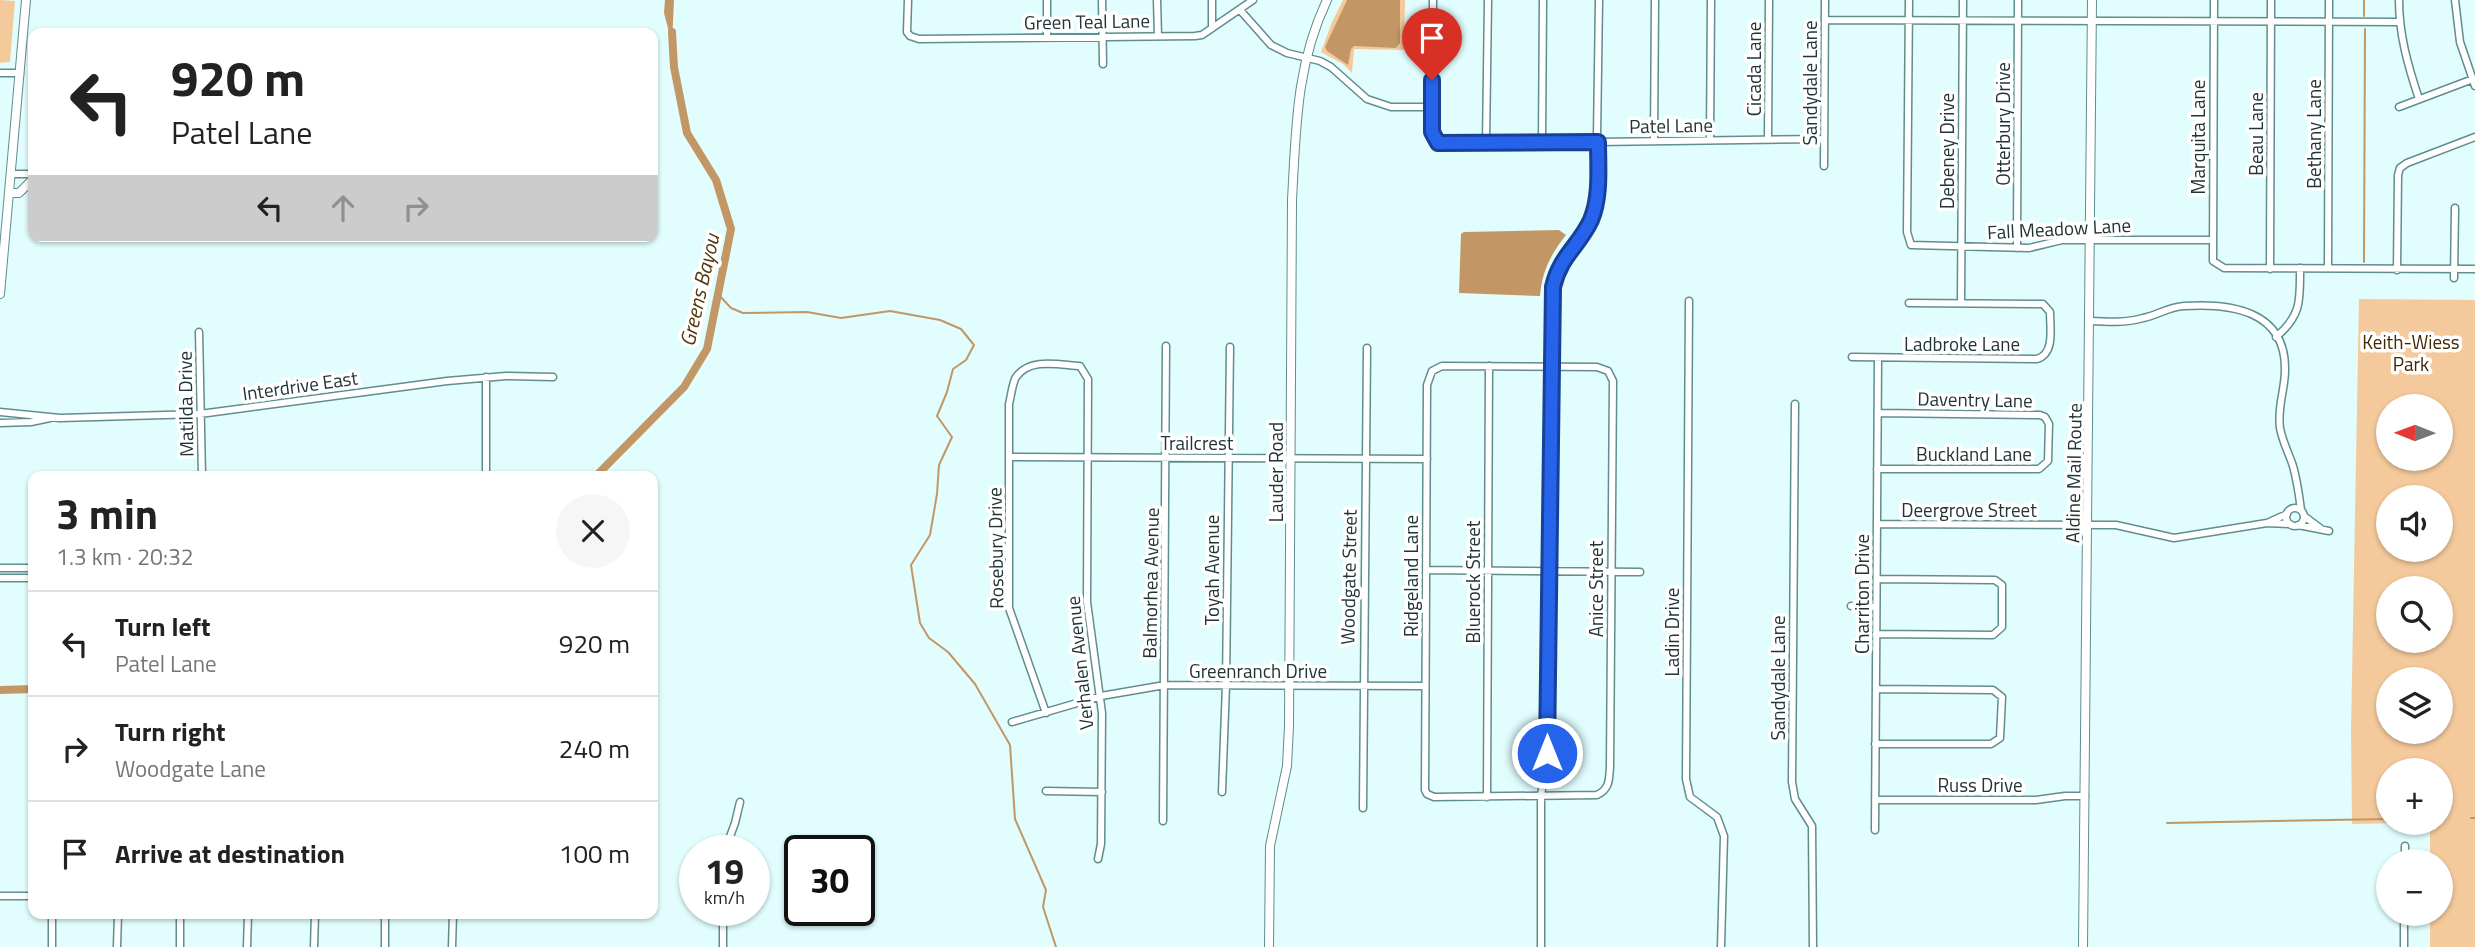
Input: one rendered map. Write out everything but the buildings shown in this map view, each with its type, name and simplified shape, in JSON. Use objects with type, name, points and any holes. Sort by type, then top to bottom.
[{"type":"main road","points":[[0,294],[26,0]]},
{"type":"main road","name":"Lauder Road","points":[[1269,947],[1270,846],[1287,766],[1290,687],[1292,200],[1298,99],[1305,57],[1327,0]]},
{"type":"main road","name":"Aldine Mail Route","points":[[2082,947],[2092,0]]},
{"type":"main road","points":[[9,193],[19,193],[28,183]]},
{"type":"street","name":"Green Teal Lane","points":[[908,0],[907,27],[910,36],[919,39],[1195,36],[1212,28],[1253,0]]},
{"type":"street","points":[[1047,0],[1047,37]]},
{"type":"street","points":[[1102,0],[1103,64]]},
{"type":"street","points":[[1157,0],[1157,36]]},
{"type":"street","points":[[1212,0],[1212,28]]},
{"type":"street","points":[[1240,10],[1271,45],[1331,67],[1361,95],[1375,103],[1391,107],[1432,107],[1433,0]]},
{"type":"street","points":[[1486,143],[1488,0]]},
{"type":"street","points":[[1542,142],[1543,0]]},
{"type":"street","points":[[1541,947],[1541,796],[1547,753],[1553,287],[1563,259],[1591,220],[1596,205],[1599,0]]},
{"type":"street","points":[[1654,141],[1655,0]]},
{"type":"street","points":[[1710,140],[1711,0]]},
{"type":"street","name":"Cicada Lane","points":[[1768,139],[1769,0]]},
{"type":"street","name":"Sandydale Lane","points":[[1824,166],[1825,0]]},
{"type":"street","points":[[1909,0],[1909,20]]},
{"type":"street","name":"Debeney Drive","points":[[1961,303],[1963,0]]},
{"type":"street","name":"Otterbury Drive","points":[[2017,248],[2018,0]]},
{"type":"street","name":"Marquita Lane","points":[[2214,0],[2213,261],[2224,268],[2270,269]]},
{"type":"street","name":"Beau Lane","points":[[2270,269],[2271,0]]},
{"type":"street","name":"Bethany Lane","points":[[2328,268],[2329,0]]},
{"type":"street","points":[[2399,0],[2399,22],[2407,63],[2419,99]]},
{"type":"street","points":[[2399,107],[2474,81],[2460,42],[2455,0]]},
{"type":"street","points":[[1825,20],[2399,22]]},
{"type":"street","name":"Fall Meadow Lane","points":[[1909,20],[1909,242],[1915,246],[2017,248],[2038,247],[2062,240],[2213,240]]},
{"type":"street","points":[[0,73],[20,73]]},
{"type":"street","name":"Patel Lane","points":[[1432,107],[1432,132],[1435,140],[1442,144],[1824,139]]},
{"type":"street","points":[[2397,270],[2400,168],[2475,137]]},
{"type":"street","points":[[11,174],[28,176]]},
{"type":"street","points":[[2454,278],[2455,208]]},
{"type":"street","points":[[2276,337],[2295,318],[2300,297],[2300,268]]},
{"type":"street","points":[[2270,269],[2475,269]]},
{"type":"street","name":"Ladin Drive","points":[[1689,301],[1686,779],[1690,797],[1717,817],[1724,836],[1721,947]]},
{"type":"street","points":[[1909,303],[1961,303]]},
{"type":"street","name":"Ladbroke Lane","points":[[1853,357],[2038,359],[2048,354],[2050,313],[2043,304],[1961,303]]},
{"type":"street","points":[[2090,321],[2122,322],[2184,306],[2231,306],[2258,317],[2273,330],[2285,365],[2278,412],[2280,430],[2293,466],[2302,513],[2302,521],[2298,525]]},
{"type":"street","name":"Matilda Drive","points":[[199,332],[202,471]]},
{"type":"street","name":"Balmorhea Avenue","points":[[1163,821],[1166,346]]},
{"type":"street","name":"Toyah Avenue","points":[[1222,792],[1230,347]]},
{"type":"street","name":"Woodgate Street","points":[[1363,808],[1367,348]]},
{"type":"street","name":"Charriton Drive","points":[[1875,830],[1878,358]]},
{"type":"street","name":"Verhalen Avenue","points":[[1016,377],[1030,366],[1046,364],[1080,366],[1088,379],[1087,602],[1101,696],[1102,792],[1101,844],[1098,859]]},
{"type":"street","name":"Ridgeland Lane","points":[[1487,797],[1434,797],[1427,794],[1424,785],[1427,385],[1432,371],[1443,366],[1489,366]]},
{"type":"street","points":[[1489,366],[1551,367]]},
{"type":"street","name":"Bluerock Street","points":[[1487,797],[1489,366]]},
{"type":"street","name":"Anice Street","points":[[1541,796],[1591,795],[1603,792],[1608,784],[1613,381],[1609,373],[1597,367],[1551,367]]},
{"type":"street","points":[[486,377],[486,471]]},
{"type":"street","name":"Interdrive East","points":[[0,412],[52,417],[200,414],[486,377],[553,377]]},
{"type":"street","name":"Rosebury Drive","points":[[1016,377],[1009,404],[1009,608],[1046,713]]},
{"type":"street","name":"Sandydale Lane","points":[[1795,404],[1793,782],[1795,799],[1812,826],[1813,947]]},
{"type":"street","name":"Daventry Lane","points":[[1878,413],[2040,415],[2049,421],[2049,442]]},
{"type":"street","name":"Interdrive East","points":[[0,423],[32,422],[52,417]]},
{"type":"street","name":"Buckland Lane","points":[[1877,468],[2039,469],[2048,461],[2049,442]]},
{"type":"street","name":"Trailcrest","points":[[1010,457],[1427,459]]},
{"type":"street","points":[[2290,524],[2289,511],[2297,491]]},
{"type":"street","points":[[2289,511],[2302,513],[2320,528]]},
{"type":"street","name":"Deergrove Street","points":[[2267,523],[2289,511]]},
{"type":"street","name":"Deergrove Street","points":[[1877,524],[2116,525],[2174,538],[2267,523],[2298,525]]},
{"type":"street","points":[[2298,525],[2329,531]]},
{"type":"street","points":[[0,568],[28,568]]},
{"type":"street","points":[[1426,570],[1640,572]]},
{"type":"street","points":[[0,578],[28,578]]},
{"type":"street","points":[[1876,634],[1993,635],[2002,626],[2003,604],[2002,584],[1996,580],[1877,579]]},
{"type":"street","points":[[1851,606],[1876,607]]},
{"type":"street","name":"Greenranch Drive","points":[[1012,722],[1101,696],[1165,685],[1425,686]]},
{"type":"street","points":[[1875,744],[1991,744],[2000,738],[2002,716],[2002,697],[1993,690],[1876,689]]},
{"type":"street","points":[[1046,791],[1102,792]]},
{"type":"street","points":[[1487,797],[1541,796]]},
{"type":"street","name":"Russ Drive","points":[[1875,800],[2036,800],[2085,796]]},
{"type":"street","points":[[730,835],[740,802]]},
{"type":"street","points":[[0,896],[28,896]]},
{"type":"street","points":[[52,919],[52,947]]},
{"type":"street","points":[[117,947],[118,919]]},
{"type":"street","points":[[180,919],[180,947]]},
{"type":"street","points":[[247,919],[247,947]]},
{"type":"street","points":[[314,947],[315,919]]},
{"type":"street","points":[[385,919],[385,947]]},
{"type":"street","points":[[452,947],[453,919]]},
{"type":"street","points":[[723,926],[723,947]]},
{"type":"street","points":[[2404,926],[2404,947]]},
{"type":"green space","points":[[0,0],[15,1],[10,62],[0,63]]},
{"type":"green space","points":[[1343,0],[1405,0],[1404,50],[1354,49],[1352,73],[1343,64],[1321,52]]},
{"type":"green space","name":"Keith-Wiess Park","points":[[2359,299],[2475,300],[2475,947],[2430,947],[2430,926],[2453,926],[2453,849],[2430,849],[2430,835],[2453,835],[2453,758],[2376,758],[2376,824],[2352,824],[2351,731]]},
{"type":"shaded area","points":[[665,0],[674,0],[672,43],[664,13]]},
{"type":"shaded area","points":[[1347,0],[1400,0],[1400,43],[1396,48],[1354,46],[1348,65],[1327,51],[1325,47]]},
{"type":"shaded area","points":[[1559,230],[1566,235],[1548,263],[1540,296],[1459,293],[1461,234],[1464,232]]},
{"type":"waterway","points":[[2364,0],[2364,16]]},
{"type":"waterway","points":[[2364,262],[2365,29]]},
{"type":"waterway","name":"Greens Bayou","points":[[601,471],[684,387],[707,349],[731,229],[716,180],[687,133],[674,67],[672,32]]},
{"type":"waterway","points":[[718,294],[731,308],[743,313],[807,312],[841,318],[890,311],[940,320],[961,329],[974,345],[966,360],[953,369],[937,416],[952,437],[939,465],[930,535],[911,565],[920,623],[929,638],[948,652],[975,684],[1010,745],[1015,819],[1046,890],[1043,907],[1056,947]]},
{"type":"waterway","name":"Greens Bayou","points":[[0,690],[28,689]]},
{"type":"waterway","points":[[2167,823],[2376,819]]},
{"type":"route","points":[[1432,80],[1432,132],[1438,143],[1598,142],[1596,205],[1591,220],[1563,259],[1553,287],[1547,753]]}]
